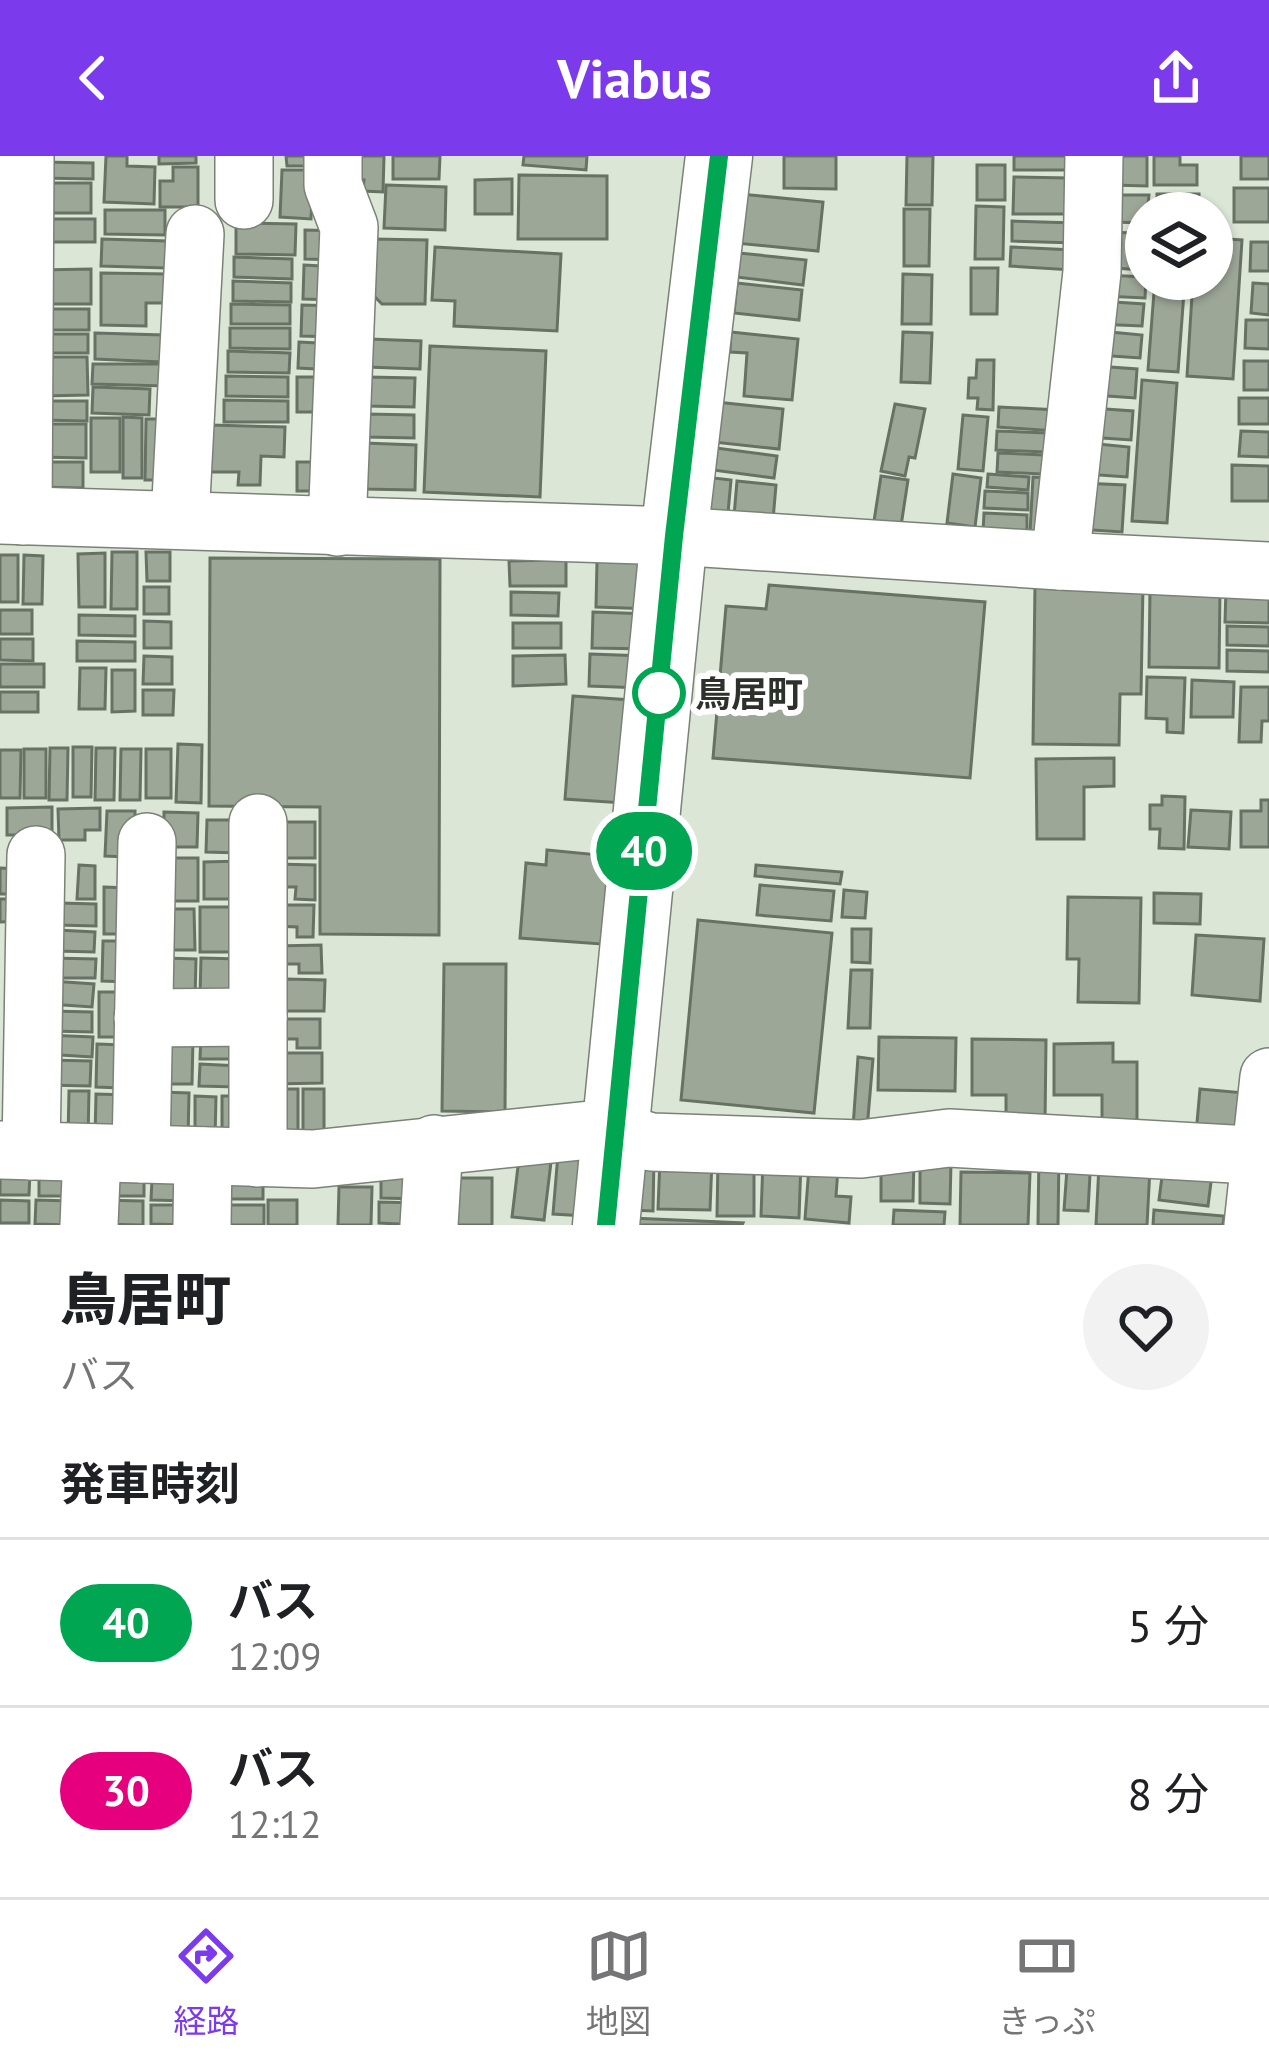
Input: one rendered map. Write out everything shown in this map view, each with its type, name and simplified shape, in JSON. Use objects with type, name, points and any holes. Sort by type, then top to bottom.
[{"type":"highway","points":[[606,1225],[674,536],[719,156]]},
{"type":"street","points":[[25,156],[12,515],[674,536],[1269,571]]},
{"type":"street","points":[[334,156],[333,184],[350,227],[337,526]]},
{"type":"street","points":[[1060,561],[1092,272],[1094,156]]},
{"type":"street","points":[[180,519],[194,234]]},
{"type":"street","points":[[202,1225],[231,1157],[258,1017],[258,824]]},
{"type":"street","points":[[89,1225],[116,1153],[143,1018],[147,842]]},
{"type":"street","points":[[36,855],[15,1150],[313,1159],[590,1130],[614,1131],[651,1142],[861,1149],[949,1138],[1264,1156]]},
{"type":"street","points":[[143,1018],[258,1017]]},
{"type":"street","points":[[1253,1225],[1269,1077]]},
{"type":"street","points":[[429,1225],[434,1144]]},
{"type":"building","points":[[106,156],[127,156],[127,166],[155,167],[154,204],[104,202]]},
{"type":"building","points":[[159,156],[196,156],[196,163],[159,164]]},
{"type":"building","points":[[286,156],[313,156],[313,166],[287,166]]},
{"type":"building","points":[[351,156],[384,156],[383,192],[363,191],[364,180],[350,179]]},
{"type":"building","points":[[393,156],[440,156],[439,179],[393,179]]},
{"type":"building","points":[[524,156],[587,156],[586,170],[523,165]]},
{"type":"building","points":[[784,156],[836,156],[836,189],[784,188]]},
{"type":"building","points":[[907,156],[933,156],[932,205],[906,205]]},
{"type":"building","points":[[1014,156],[1076,156],[1076,170],[1014,170]]},
{"type":"building","points":[[1112,156],[1147,156],[1147,186],[1112,185]]},
{"type":"building","points":[[1154,156],[1180,156],[1180,165],[1197,165],[1197,185],[1154,185]]},
{"type":"building","points":[[1241,156],[1269,156],[1269,179],[1241,179]]},
{"type":"building","points":[[41,162],[93,163],[93,179],[40,178]]},
{"type":"building","points":[[977,165],[1005,165],[1005,200],[977,200]]},
{"type":"building","points":[[173,167],[198,167],[198,207],[160,207],[160,181],[173,181]]},
{"type":"building","points":[[282,170],[313,170],[311,219],[280,217]]},
{"type":"building","points":[[519,175],[607,176],[607,239],[518,239]]},
{"type":"building","points":[[1014,177],[1069,178],[1069,214],[1013,214]]},
{"type":"building","points":[[512,179],[512,214],[475,214],[475,180]]},
{"type":"building","points":[[43,183],[91,183],[91,213],[43,213]]},
{"type":"building","points":[[386,185],[446,187],[445,230],[384,228]]},
{"type":"building","points":[[1234,188],[1269,188],[1269,222],[1234,222]]},
{"type":"building","points":[[740,194],[823,202],[818,251],[735,243]]},
{"type":"building","points":[[1112,195],[1125,195],[1125,222],[1112,222]]},
{"type":"building","points":[[976,206],[1004,207],[1003,259],[975,259]]},
{"type":"building","points":[[904,209],[930,209],[929,266],[904,266]]},
{"type":"building","points":[[105,210],[165,210],[165,235],[105,234]]},
{"type":"building","points":[[44,219],[95,219],[95,242],[43,242]]},
{"type":"building","points":[[1012,221],[1075,223],[1075,243],[1012,241]]},
{"type":"building","points":[[236,223],[296,224],[295,255],[236,254]]},
{"type":"building","points":[[305,230],[341,231],[341,260],[305,259]]},
{"type":"building","points":[[1114,232],[1125,233],[1125,269],[1112,268]]},
{"type":"building","points":[[102,239],[167,241],[166,268],[101,266]]},
{"type":"building","points":[[372,239],[427,240],[425,304],[382,304],[371,293]]},
{"type":"building","points":[[1233,239],[1242,240],[1233,379],[1187,376],[1192,300],[1233,300]]},
{"type":"building","points":[[1251,242],[1269,242],[1269,271],[1250,271]]},
{"type":"building","points":[[435,247],[561,254],[557,331],[454,326],[455,301],[432,300]]},
{"type":"building","points":[[1011,247],[1073,250],[1072,270],[1010,266]]},
{"type":"building","points":[[739,253],[806,260],[803,285],[736,277]]},
{"type":"building","points":[[234,257],[292,259],[292,279],[234,277]]},
{"type":"building","points":[[304,265],[339,267],[337,300],[303,299]]},
{"type":"building","points":[[971,268],[998,268],[997,314],[971,314]]},
{"type":"building","points":[[91,269],[91,304],[40,304],[39,270]]},
{"type":"building","points":[[101,273],[167,274],[166,303],[146,303],[146,326],[101,325]]},
{"type":"building","points":[[903,274],[932,275],[931,324],[902,324]]},
{"type":"building","points":[[1104,275],[1125,276],[1125,297],[1103,296]]},
{"type":"building","points":[[233,281],[291,283],[291,302],[233,301]]},
{"type":"building","points":[[737,283],[802,290],[799,320],[734,313]]},
{"type":"building","points":[[1253,283],[1269,284],[1269,315],[1251,313]]},
{"type":"building","points":[[1153,300],[1183,300],[1178,372],[1148,370]]},
{"type":"building","points":[[1098,301],[1144,304],[1142,326],[1096,324]]},
{"type":"building","points":[[231,304],[290,305],[290,324],[231,324]]},
{"type":"building","points":[[302,305],[338,306],[337,337],[301,336]]},
{"type":"building","points":[[41,309],[89,309],[89,330],[41,330]]},
{"type":"building","points":[[1246,320],[1269,320],[1269,349],[1245,348]]},
{"type":"building","points":[[230,328],[290,328],[290,349],[230,348]]},
{"type":"building","points":[[1100,331],[1142,335],[1140,358],[1098,355]]},
{"type":"building","points":[[731,332],[798,339],[792,400],[744,396],[747,353],[730,352]]},
{"type":"building","points":[[903,332],[932,333],[930,383],[901,382]]},
{"type":"building","points":[[95,333],[163,335],[162,362],[95,359]]},
{"type":"building","points":[[41,334],[88,334],[88,353],[41,353]]},
{"type":"building","points":[[369,339],[421,341],[420,369],[367,367]]},
{"type":"building","points":[[299,342],[337,344],[336,370],[298,368]]},
{"type":"building","points":[[430,346],[546,351],[540,497],[424,492]]},
{"type":"building","points":[[228,351],[290,353],[289,373],[228,372]]},
{"type":"building","points":[[41,357],[87,357],[88,395],[41,396]]},
{"type":"building","points":[[977,360],[994,360],[993,410],[977,409],[978,398],[968,398],[969,378],[976,378]]},
{"type":"building","points":[[1244,361],[1269,361],[1269,390],[1244,390]]},
{"type":"building","points":[[93,364],[166,364],[166,386],[92,384]]},
{"type":"building","points":[[1096,366],[1137,369],[1135,398],[1094,395]]},
{"type":"building","points":[[226,376],[288,377],[288,397],[226,396]]},
{"type":"building","points":[[297,377],[336,377],[336,412],[297,412]]},
{"type":"building","points":[[368,377],[415,378],[414,407],[367,406]]},
{"type":"building","points":[[1142,380],[1177,383],[1167,523],[1132,521]]},
{"type":"building","points":[[93,387],[150,389],[149,415],[92,413]]},
{"type":"building","points":[[1239,398],[1269,398],[1269,424],[1239,424]]},
{"type":"building","points":[[224,400],[288,401],[288,422],[224,422]]},
{"type":"building","points":[[40,401],[87,401],[87,421],[40,420]]},
{"type":"building","points":[[716,402],[783,409],[779,449],[713,442]]},
{"type":"building","points":[[895,404],[925,409],[915,458],[909,457],[905,476],[881,471]]},
{"type":"building","points":[[999,407],[1058,410],[1056,431],[998,427]]},
{"type":"building","points":[[1091,408],[1133,411],[1131,440],[1088,437]]},
{"type":"building","points":[[367,414],[414,415],[414,438],[366,437]]},
{"type":"building","points":[[963,415],[988,417],[983,471],[958,469]]},
{"type":"building","points":[[123,417],[142,418],[142,478],[123,478]]},
{"type":"building","points":[[91,418],[120,418],[120,472],[91,472]]},
{"type":"building","points":[[146,419],[168,419],[167,480],[145,480]]},
{"type":"building","points":[[39,424],[86,424],[86,458],[38,457]]},
{"type":"building","points":[[210,425],[285,427],[284,457],[261,456],[260,485],[238,485],[239,472],[209,472]]},
{"type":"building","points":[[997,431],[1047,433],[1046,452],[996,450]]},
{"type":"building","points":[[1241,431],[1269,432],[1269,457],[1239,456]]},
{"type":"building","points":[[364,443],[416,445],[415,490],[363,489]]},
{"type":"building","points":[[1088,443],[1129,447],[1127,477],[1086,474]]},
{"type":"building","points":[[716,448],[777,456],[774,478],[713,470]]},
{"type":"building","points":[[998,453],[1044,455],[1043,474],[997,472]]},
{"type":"building","points":[[36,462],[83,462],[83,488],[36,487]]},
{"type":"building","points":[[297,462],[330,462],[330,491],[297,491]]},
{"type":"building","points":[[1232,465],[1269,466],[1269,501],[1232,501]]},
{"type":"building","points":[[953,474],[981,478],[975,527],[947,523]]},
{"type":"building","points":[[988,474],[1029,477],[1028,490],[987,487]]},
{"type":"building","points":[[881,476],[908,480],[901,526],[874,521]]},
{"type":"building","points":[[705,477],[731,480],[728,513],[702,510]]},
{"type":"building","points":[[1033,477],[1053,478],[1050,532],[1030,532]]},
{"type":"building","points":[[737,481],[776,485],[773,520],[734,516]]},
{"type":"building","points":[[1081,483],[1125,485],[1122,532],[1078,529]]},
{"type":"building","points":[[985,491],[1028,493],[1028,510],[984,508]]},
{"type":"building","points":[[984,513],[1027,515],[1027,534],[983,532]]},
{"type":"building","points":[[112,552],[137,552],[137,609],[111,609]]},
{"type":"building","points":[[146,552],[170,552],[170,581],[147,581]]},
{"type":"building","points":[[105,553],[105,607],[79,607],[78,554]]},
{"type":"building","points":[[0,555],[18,555],[18,602],[0,602]]},
{"type":"building","points":[[24,555],[43,556],[42,604],[23,604]]},
{"type":"building","points":[[210,558],[440,559],[439,935],[320,934],[320,807],[209,806]]},
{"type":"building","points":[[566,560],[566,586],[510,586],[509,561]]},
{"type":"building","points":[[597,561],[641,562],[652,609],[596,607]]},
{"type":"building","points":[[1035,584],[1143,585],[1141,694],[1120,694],[1119,745],[1033,744]]},
{"type":"building","points":[[769,585],[985,602],[970,778],[713,758],[726,606],[766,609]]},
{"type":"building","points":[[144,587],[169,587],[169,614],[144,614]]},
{"type":"building","points":[[1226,588],[1269,590],[1269,623],[1225,622]]},
{"type":"building","points":[[1150,590],[1220,590],[1219,668],[1149,667]]},
{"type":"building","points":[[511,592],[559,593],[558,616],[511,615]]},
{"type":"building","points":[[0,610],[32,610],[32,634],[0,634]]},
{"type":"building","points":[[593,612],[650,614],[649,649],[592,648]]},
{"type":"building","points":[[79,615],[135,616],[135,636],[79,635]]},
{"type":"building","points":[[144,621],[171,622],[171,648],[144,648]]},
{"type":"building","points":[[513,623],[561,623],[561,648],[513,648]]},
{"type":"building","points":[[1227,626],[1269,627],[1269,646],[1227,645]]},
{"type":"building","points":[[0,639],[33,639],[33,661],[0,660]]},
{"type":"building","points":[[77,641],[135,642],[135,661],[77,661]]},
{"type":"building","points":[[1227,650],[1269,651],[1269,672],[1227,671]]},
{"type":"building","points":[[590,654],[644,656],[643,688],[589,686]]},
{"type":"building","points":[[565,655],[566,684],[513,686],[513,656]]},
{"type":"building","points":[[144,656],[172,657],[172,684],[143,684]]},
{"type":"building","points":[[0,664],[44,664],[44,687],[0,687]]},
{"type":"building","points":[[80,668],[106,668],[105,709],[79,709]]},
{"type":"building","points":[[112,670],[135,670],[135,711],[112,712]]},
{"type":"building","points":[[1147,677],[1185,678],[1183,733],[1167,732],[1167,719],[1146,718]]},
{"type":"building","points":[[1192,680],[1234,682],[1233,717],[1191,717]]},
{"type":"building","points":[[1241,687],[1269,687],[1269,721],[1262,721],[1261,742],[1239,742]]},
{"type":"building","points":[[143,690],[174,690],[173,715],[143,715]]},
{"type":"building","points":[[0,692],[38,692],[38,712],[0,712]]},
{"type":"building","points":[[573,696],[631,700],[623,803],[565,799]]},
{"type":"building","points":[[178,744],[202,745],[201,803],[176,802]]},
{"type":"building","points":[[73,747],[92,747],[91,797],[73,797]]},
{"type":"building","points":[[50,748],[68,748],[67,800],[49,800]]},
{"type":"building","points":[[96,748],[115,748],[114,800],[95,800]]},
{"type":"building","points":[[24,749],[46,749],[46,798],[24,798]]},
{"type":"building","points":[[121,749],[141,749],[140,800],[120,800]]},
{"type":"building","points":[[146,749],[171,749],[171,798],[146,798]]},
{"type":"building","points":[[0,750],[21,750],[20,798],[0,798]]},
{"type":"building","points":[[1114,758],[1114,786],[1084,787],[1084,839],[1037,839],[1036,759]]},
{"type":"building","points":[[1162,796],[1185,797],[1184,849],[1159,848],[1160,829],[1150,829],[1150,805],[1162,805]]},
{"type":"building","points":[[1261,800],[1269,800],[1269,847],[1241,847],[1241,811],[1261,811]]},
{"type":"building","points":[[52,807],[52,835],[7,835],[7,808]]},
{"type":"building","points":[[100,808],[100,830],[85,830],[85,840],[59,840],[58,809]]},
{"type":"building","points":[[1191,810],[1231,812],[1229,849],[1188,847]]},
{"type":"building","points":[[107,811],[135,811],[135,842],[128,857],[105,856]]},
{"type":"building","points":[[164,812],[198,813],[197,847],[164,847]]},
{"type":"building","points":[[207,820],[241,820],[240,853],[206,852]]},
{"type":"building","points":[[274,822],[315,822],[315,858],[274,858]]},
{"type":"building","points":[[547,850],[610,856],[601,944],[520,938],[526,863],[546,865]]},
{"type":"building","points":[[164,858],[198,858],[198,901],[164,901]]},
{"type":"building","points":[[242,861],[242,899],[204,899],[204,862]]},
{"type":"building","points":[[275,864],[315,865],[315,900],[295,899],[296,887],[275,887]]},
{"type":"building","points":[[79,865],[95,866],[95,899],[77,899]]},
{"type":"building","points":[[756,865],[842,872],[840,884],[755,876]]},
{"type":"building","points":[[0,868],[20,869],[20,894],[0,894]]},
{"type":"building","points":[[760,885],[834,891],[831,921],[757,915]]},
{"type":"building","points":[[104,887],[127,888],[127,934],[104,934]]},
{"type":"building","points":[[844,890],[867,892],[865,918],[842,917]]},
{"type":"building","points":[[1154,893],[1201,894],[1200,924],[1154,923]]},
{"type":"building","points":[[1068,897],[1141,898],[1139,1003],[1078,1002],[1079,959],[1067,959]]},
{"type":"building","points":[[0,899],[21,899],[21,921],[0,922]]},
{"type":"building","points":[[58,903],[96,904],[96,926],[57,925]]},
{"type":"building","points":[[274,905],[314,905],[313,937],[297,937],[297,927],[274,926]]},
{"type":"building","points":[[200,907],[241,907],[231,952],[200,952]]},
{"type":"building","points":[[163,909],[194,909],[195,950],[163,950]]},
{"type":"building","points":[[698,920],[832,933],[814,1113],[681,1100]]},
{"type":"building","points":[[852,929],[871,929],[870,963],[852,962]]},
{"type":"building","points":[[57,930],[95,932],[94,952],[56,951]]},
{"type":"building","points":[[1196,935],[1264,939],[1260,1001],[1192,995]]},
{"type":"building","points":[[103,941],[130,941],[129,982],[102,981]]},
{"type":"building","points":[[321,945],[322,973],[299,973],[299,964],[276,964],[276,946]]},
{"type":"building","points":[[50,958],[96,959],[95,978],[50,978]]},
{"type":"building","points":[[164,958],[196,959],[195,1000],[163,999]]},
{"type":"building","points":[[201,958],[239,959],[239,996],[200,996]]},
{"type":"building","points":[[444,964],[506,964],[505,1112],[442,1111]]},
{"type":"building","points":[[851,970],[872,970],[870,1028],[848,1028]]},
{"type":"building","points":[[286,979],[325,980],[324,1011],[286,1011]]},
{"type":"building","points":[[51,981],[94,984],[92,1007],[49,1004]]},
{"type":"building","points":[[99,992],[122,992],[122,1037],[99,1037]]},
{"type":"building","points":[[50,1011],[92,1012],[92,1032],[50,1031]]},
{"type":"building","points":[[276,1019],[320,1019],[320,1048],[297,1048],[297,1039],[276,1039]]},
{"type":"building","points":[[45,1035],[93,1037],[92,1057],[44,1054]]},
{"type":"building","points":[[201,1035],[239,1036],[238,1059],[200,1059]]},
{"type":"building","points":[[879,1037],[956,1038],[955,1091],[878,1090]]},
{"type":"building","points":[[168,1038],[193,1039],[192,1084],[167,1084]]},
{"type":"building","points":[[972,1039],[1046,1040],[1045,1124],[1006,1124],[1006,1095],[972,1095]]},
{"type":"building","points":[[1113,1043],[1113,1062],[1137,1062],[1137,1129],[1102,1129],[1102,1095],[1054,1095],[1054,1044]]},
{"type":"building","points":[[97,1044],[122,1045],[121,1088],[96,1087]]},
{"type":"building","points":[[273,1053],[322,1053],[322,1083],[273,1084]]},
{"type":"building","points":[[858,1057],[873,1059],[867,1129],[853,1127]]},
{"type":"building","points":[[46,1060],[91,1061],[90,1086],[45,1085]]},
{"type":"building","points":[[200,1064],[239,1066],[238,1087],[199,1086]]},
{"type":"building","points":[[273,1089],[298,1089],[298,1136],[272,1136]]},
{"type":"building","points":[[303,1089],[324,1089],[324,1135],[303,1135]]},
{"type":"building","points":[[1200,1089],[1245,1093],[1241,1138],[1196,1134]]},
{"type":"building","points":[[69,1091],[89,1091],[88,1138],[68,1138]]},
{"type":"building","points":[[159,1092],[189,1093],[188,1140],[158,1140]]},
{"type":"building","points":[[96,1094],[127,1095],[125,1138],[95,1137]]},
{"type":"building","points":[[195,1096],[216,1097],[215,1139],[195,1139]]},
{"type":"building","points":[[222,1096],[244,1096],[245,1140],[222,1140]]},
{"type":"building","points":[[1039,1152],[1059,1153],[1058,1225],[1038,1225]]},
{"type":"building","points":[[558,1154],[590,1158],[585,1216],[553,1214]]},
{"type":"building","points":[[1068,1155],[1091,1156],[1088,1211],[1064,1210]]},
{"type":"building","points":[[631,1156],[654,1157],[653,1211],[630,1210]]},
{"type":"building","points":[[519,1158],[551,1162],[544,1220],[512,1217]]},
{"type":"building","points":[[660,1159],[712,1160],[710,1210],[658,1209]]},
{"type":"building","points":[[881,1159],[914,1159],[913,1201],[881,1201]]},
{"type":"building","points":[[718,1160],[754,1160],[754,1216],[717,1216]]},
{"type":"building","points":[[763,1160],[801,1161],[799,1218],[761,1216]]},
{"type":"building","points":[[920,1163],[951,1163],[950,1204],[920,1203]]},
{"type":"building","points":[[1099,1165],[1150,1168],[1147,1225],[1096,1225]]},
{"type":"building","points":[[809,1167],[838,1169],[836,1196],[851,1197],[849,1223],[805,1219]]},
{"type":"building","points":[[1163,1169],[1212,1174],[1208,1206],[1159,1200]]},
{"type":"building","points":[[0,1172],[30,1172],[29,1195],[0,1195]]},
{"type":"building","points":[[39,1172],[71,1172],[71,1196],[39,1196]]},
{"type":"building","points":[[97,1172],[144,1172],[144,1196],[96,1196]]},
{"type":"building","points":[[961,1172],[1030,1173],[1028,1225],[960,1225]]},
{"type":"building","points":[[381,1174],[421,1175],[421,1199],[381,1198]]},
{"type":"building","points":[[223,1177],[263,1177],[263,1199],[223,1199]]},
{"type":"building","points":[[450,1178],[492,1178],[492,1225],[450,1225]]},
{"type":"building","points":[[152,1179],[190,1180],[190,1201],[151,1200]]},
{"type":"building","points":[[339,1187],[372,1187],[371,1225],[338,1225]]},
{"type":"building","points":[[0,1200],[29,1201],[29,1223],[0,1223]]},
{"type":"building","points":[[36,1200],[72,1201],[72,1225],[35,1224]]},
{"type":"building","points":[[96,1200],[143,1201],[143,1225],[96,1224]]},
{"type":"building","points":[[268,1200],[297,1200],[297,1225],[268,1225]]},
{"type":"building","points":[[379,1202],[418,1203],[417,1225],[379,1223]]},
{"type":"building","points":[[151,1205],[190,1205],[190,1225],[151,1224]]},
{"type":"building","points":[[222,1205],[264,1205],[264,1225],[221,1225]]},
{"type":"building","points":[[894,1210],[945,1212],[944,1225],[893,1225]]},
{"type":"building","points":[[1154,1210],[1224,1216],[1223,1225],[1153,1225]]},
{"type":"building","points":[[631,1218],[743,1223],[631,1225]]},
{"type":"bus line","name":"40","points":[[606,1225],[674,536],[719,156]]},
{"type":"place","name":"鳥居町","points":[[659,693]]}]
